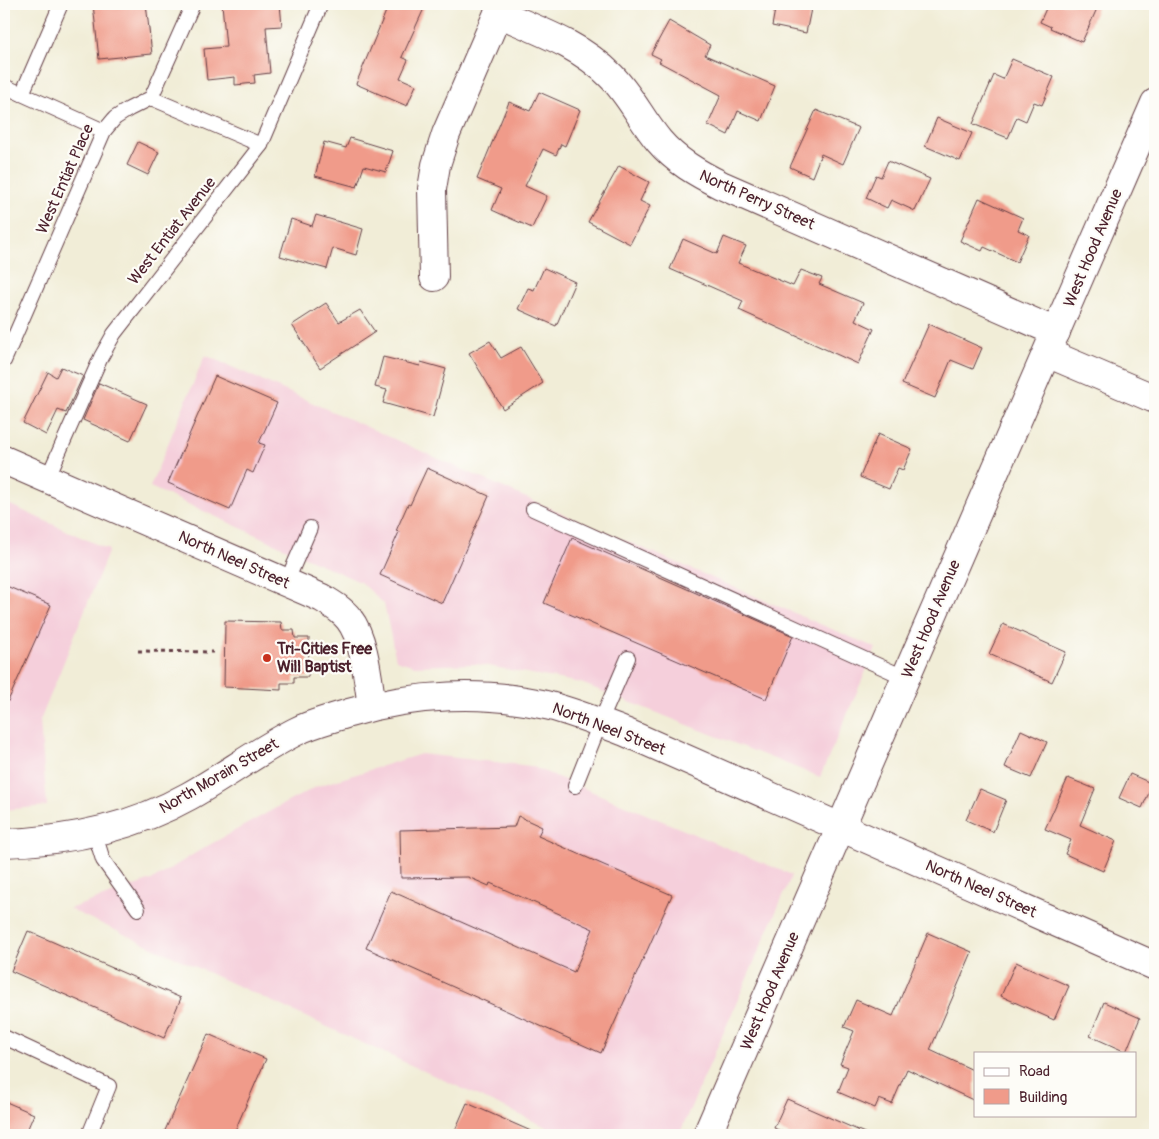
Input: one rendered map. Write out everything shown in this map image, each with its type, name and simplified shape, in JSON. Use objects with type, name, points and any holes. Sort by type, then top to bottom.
[{"type":"street","points":[[434,277],[432,189],[436,165],[446,134],[500,8]]},
{"type":"street","name":"North Perry Street","points":[[500,8],[572,47],[611,75],[658,140],[674,157],[693,171],[1051,343],[1155,399]]},
{"type":"street","name":"West Hood Avenue","points":[[707,1135],[1155,103]]},
{"type":"street","name":"North Neel Street","points":[[4,460],[322,598],[338,608],[350,620],[361,645],[372,706],[412,698],[483,696],[550,706],[600,723],[841,826],[1155,966]]},
{"type":"street","name":"North Morain Street","points":[[4,843],[60,839],[124,824],[154,813],[224,776],[297,731],[372,706]]},
{"type":"lane","points":[[22,94],[61,4]]},
{"type":"lane","points":[[193,4],[151,98],[261,145]]},
{"type":"lane","name":"West Entiat Avenue","points":[[47,479],[101,357],[114,334],[261,145],[321,4]]},
{"type":"lane","points":[[4,86],[104,131]]},
{"type":"lane","name":"West Entiat Place","points":[[4,361],[104,131],[115,118],[151,98]]},
{"type":"lane","points":[[533,510],[906,678]]},
{"type":"lane","points":[[286,583],[310,528]]},
{"type":"lane","points":[[576,786],[628,658]]},
{"type":"lane","points":[[94,831],[103,860],[138,909]]},
{"type":"lane","points":[[4,1037],[109,1086],[89,1135]]},
{"type":"path","points":[[138,651],[213,652]]},
{"type":"shaded area","points":[[205,355],[556,511],[876,648],[820,777],[581,683],[477,664],[415,666],[396,660],[384,604],[362,583],[150,487]]},
{"type":"shaded area","points":[[4,502],[109,550],[40,721],[47,806],[4,810]]},
{"type":"shaded area","points":[[421,754],[531,766],[792,875],[679,1135],[564,1135],[69,909],[154,879],[202,849],[318,786]]},
{"type":"building","points":[[93,4],[146,4],[152,54],[99,59]]},
{"type":"building","points":[[222,4],[280,4],[282,26],[266,27],[270,73],[254,75],[255,83],[235,85],[235,77],[207,80],[204,49],[226,47]]},
{"type":"building","points":[[389,4],[426,4],[402,57],[408,60],[400,78],[416,85],[407,106],[356,84]]},
{"type":"building","points":[[776,4],[812,4],[806,33],[772,26]]},
{"type":"building","points":[[1048,4],[1099,4],[1082,42],[1040,22]]},
{"type":"building","points":[[669,21],[710,45],[705,55],[775,86],[761,121],[738,111],[728,135],[708,125],[721,95],[659,62],[661,59],[651,54]]},
{"type":"building","points":[[1012,59],[1054,77],[1042,105],[1034,102],[1026,121],[1017,117],[1008,138],[973,124],[994,75],[1003,79]]},
{"type":"building","points":[[539,92],[580,110],[565,146],[561,144],[556,155],[543,149],[525,186],[547,196],[532,228],[492,210],[501,189],[477,179],[509,102],[530,111]]},
{"type":"building","points":[[816,110],[859,128],[843,164],[821,154],[812,177],[790,167]]},
{"type":"building","points":[[937,118],[972,133],[960,161],[925,146]]},
{"type":"building","points":[[350,138],[393,151],[386,172],[364,166],[357,187],[315,176],[324,142],[346,148]]},
{"type":"building","points":[[138,142],[159,152],[148,175],[127,165]]},
{"type":"building","points":[[888,161],[930,179],[915,211],[891,200],[887,208],[866,198],[876,175],[881,177]]},
{"type":"building","points":[[619,166],[649,182],[640,201],[650,206],[630,244],[588,222]]},
{"type":"building","points":[[979,198],[1023,218],[1018,230],[1029,235],[1017,262],[984,247],[982,251],[960,241]]},
{"type":"building","points":[[316,215],[363,229],[356,255],[333,248],[327,269],[280,256],[291,219],[312,226]]},
{"type":"building","points":[[724,237],[746,246],[738,263],[793,286],[801,270],[822,278],[819,284],[863,303],[855,320],[874,329],[858,364],[739,310],[743,301],[670,269],[683,239],[717,254]]},
{"type":"building","points":[[544,268],[575,282],[556,326],[518,309],[528,288],[534,290]]},
{"type":"building","points":[[326,303],[339,322],[360,310],[375,332],[320,368],[292,325]]},
{"type":"building","points":[[929,324],[982,348],[973,369],[951,360],[935,398],[902,384]]},
{"type":"building","points":[[490,341],[501,358],[521,347],[543,383],[503,409],[469,353]]},
{"type":"building","points":[[383,357],[420,366],[421,362],[446,369],[433,417],[383,403],[387,390],[375,387]]},
{"type":"building","points":[[61,367],[83,376],[66,413],[58,410],[46,435],[23,423],[48,372],[56,377]]},
{"type":"building","points":[[215,376],[277,403],[259,443],[265,445],[253,473],[247,470],[230,510],[168,483]]},
{"type":"building","points":[[99,383],[147,404],[130,441],[83,420]]},
{"type":"building","points":[[878,434],[912,449],[903,470],[898,468],[889,489],[860,477]]},
{"type":"building","points":[[427,468],[489,496],[442,603],[380,575],[399,532],[396,531]]},
{"type":"building","points":[[572,538],[793,636],[766,699],[544,603]]},
{"type":"building","points":[[4,585],[51,605],[4,710]]},
{"type":"building","name":"Tri-Cities Free Will Baptist","points":[[225,621],[281,622],[282,630],[294,630],[295,638],[309,638],[308,677],[294,677],[294,683],[281,683],[281,690],[224,687]]},
{"type":"building","points":[[1003,624],[1066,652],[1052,682],[989,654]]},
{"type":"building","points":[[1021,730],[1047,742],[1031,778],[1005,767]]},
{"type":"building","points":[[1130,774],[1153,784],[1142,808],[1119,798]]},
{"type":"building","points":[[1068,778],[1095,789],[1080,825],[1116,841],[1103,871],[1065,854],[1071,840],[1045,829]]},
{"type":"building","points":[[980,789],[1006,800],[993,832],[966,820]]},
{"type":"building","points":[[518,816],[542,827],[538,836],[672,895],[601,1053],[366,948],[391,891],[574,972],[593,929],[490,883],[489,886],[468,877],[401,878],[400,830],[514,827]]},
{"type":"building","points":[[28,931],[181,998],[164,1038],[11,971]]},
{"type":"building","points":[[928,933],[972,952],[930,1050],[974,1071],[974,1101],[907,1069],[892,1104],[879,1099],[875,1108],[838,1092],[848,1067],[840,1064],[854,1031],[844,1027],[856,1000],[893,1016]]},
{"type":"building","points":[[1016,962],[1069,986],[1054,1020],[1001,996]]},
{"type":"building","points":[[1104,1002],[1140,1018],[1126,1052],[1090,1036]]},
{"type":"building","points":[[208,1034],[266,1059],[233,1135],[163,1135]]},
{"type":"building","points":[[787,1099],[869,1135],[790,1135],[774,1128]]},
{"type":"building","points":[[4,1101],[34,1114],[25,1135],[4,1135]]},
{"type":"building","points":[[467,1103],[540,1135],[453,1135]]},
{"type":"place","name":"Tri-Cities Free Will Baptist","points":[[267,658]]}]
